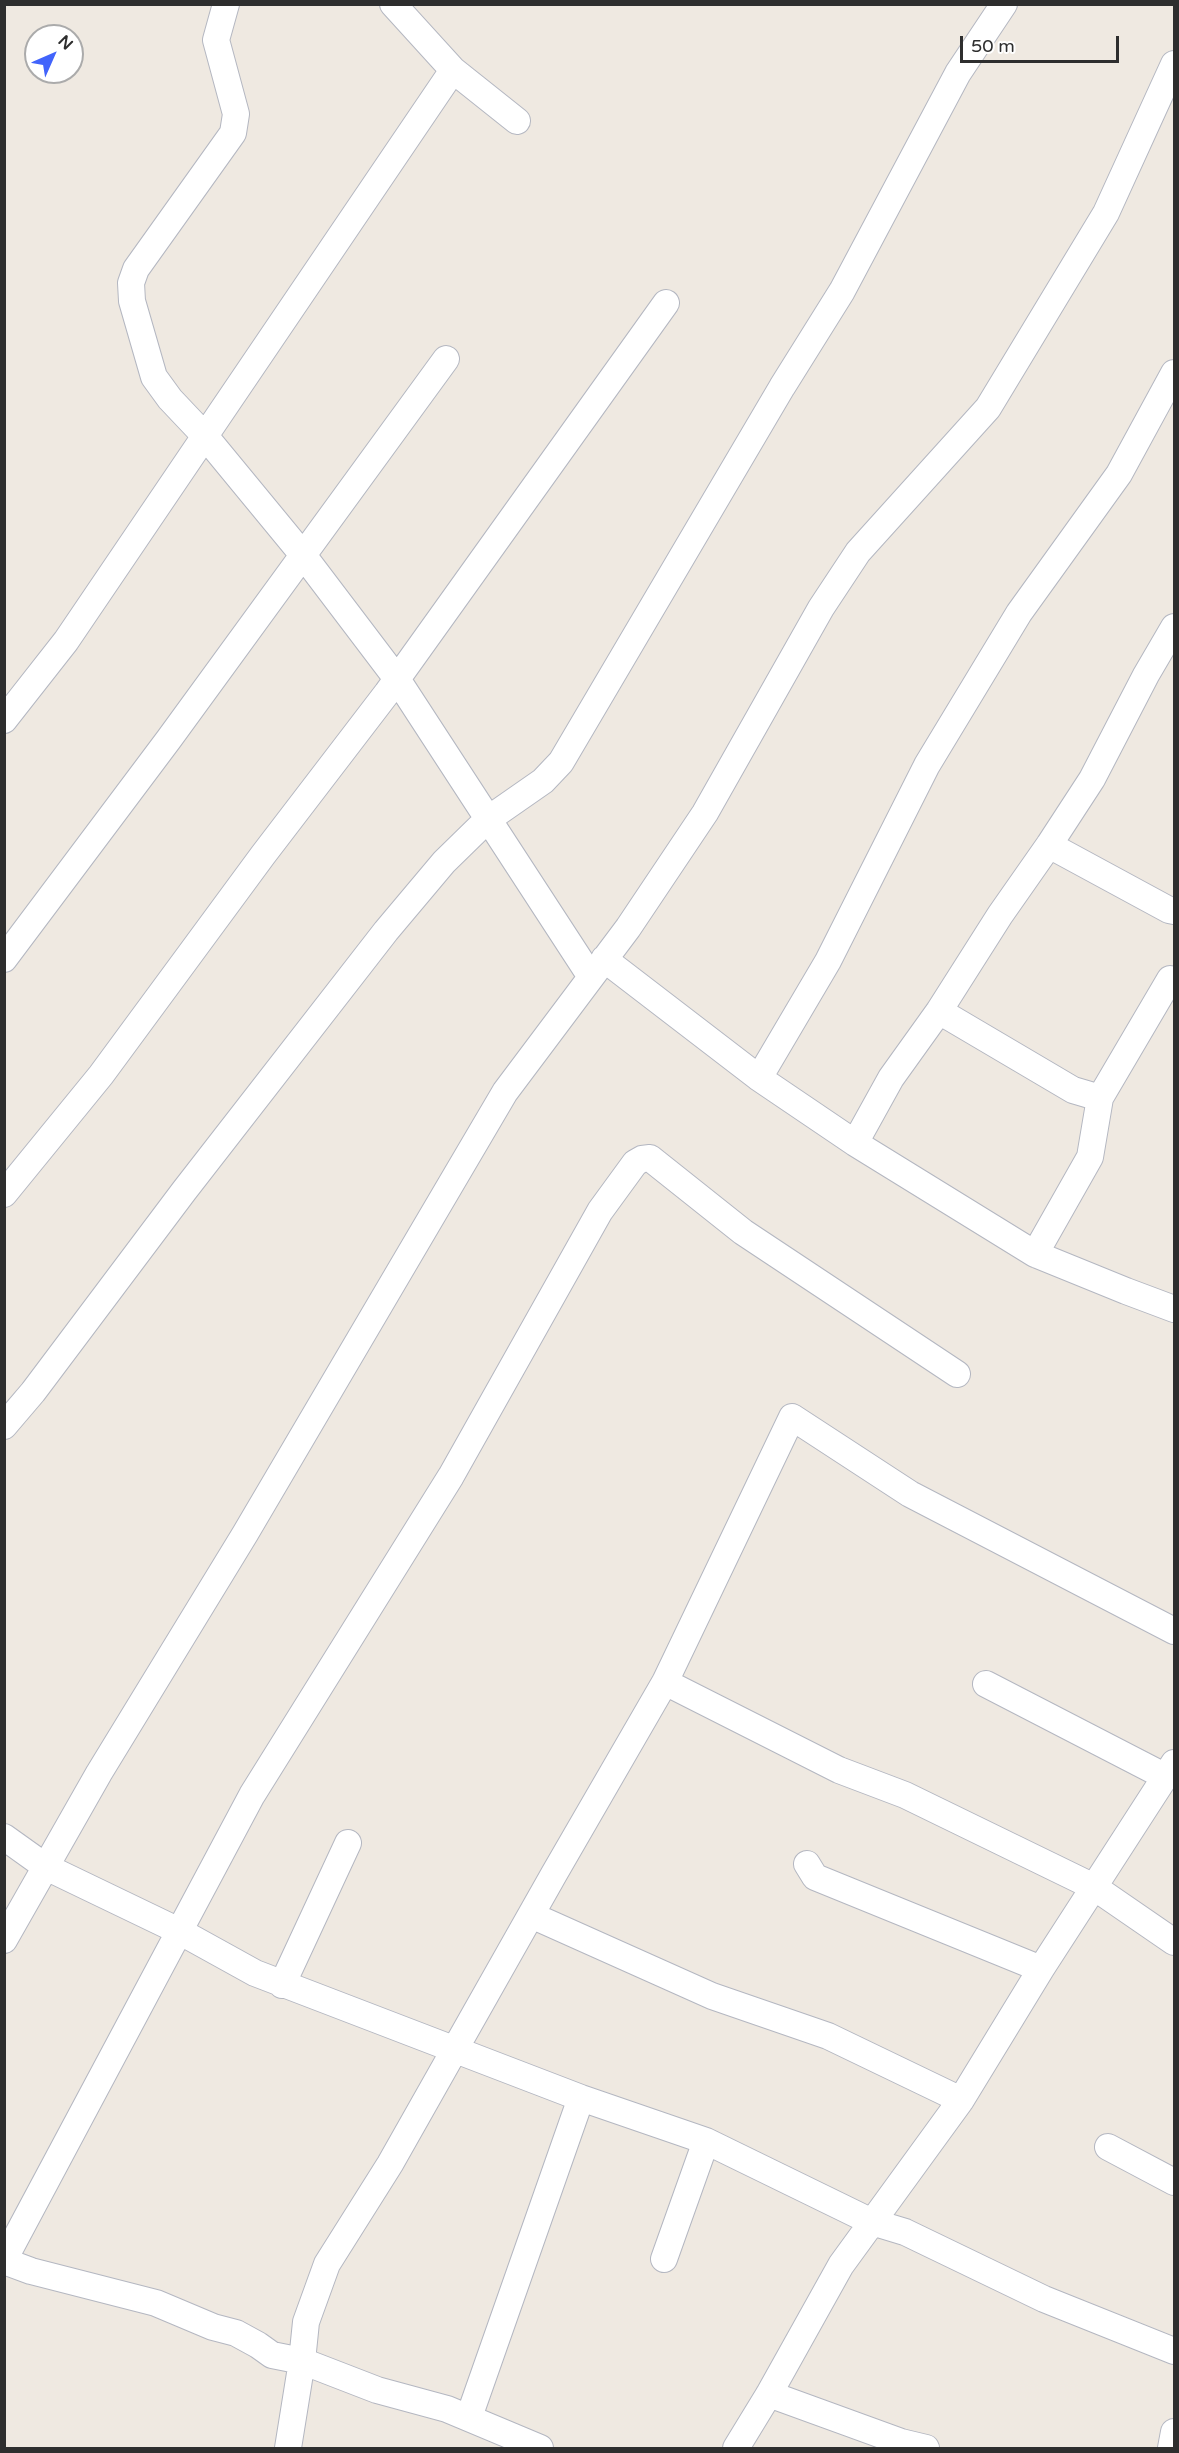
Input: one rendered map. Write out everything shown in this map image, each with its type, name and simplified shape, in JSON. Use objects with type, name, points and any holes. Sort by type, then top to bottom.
[{"type":"street","points":[[226,4],[216,40],[236,114],[233,133],[136,269],[131,283],[132,301],[154,377],[170,399],[205,436],[303,555],[397,680],[488,820],[597,968],[855,1143],[1035,1254],[1174,1309]]},
{"type":"street","points":[[393,4],[453,70],[517,121]]},
{"type":"street","points":[[4,1426],[386,931],[444,862],[488,820],[543,781],[561,762],[782,387],[842,291],[958,73],[1004,4]]},
{"type":"street","points":[[4,1940],[99,1773],[245,1534],[505,1092],[597,968],[705,813],[821,608],[858,552],[988,408],[1106,213],[1174,64]]},
{"type":"street","points":[[4,720],[66,642],[453,70]]},
{"type":"street","points":[[4,1194],[101,1075],[263,855],[397,680],[666,303]]},
{"type":"street","points":[[4,959],[446,359]]},
{"type":"street","points":[[759,1078],[828,961],[927,765],[1019,613],[1119,474],[1174,373]]},
{"type":"street","points":[[855,1143],[891,1078],[939,1011],[1000,915],[1092,779],[1146,675],[1174,627]]},
{"type":"street","points":[[1049,845],[1174,911]]},
{"type":"street","points":[[1035,1254],[1090,1157],[1100,1098],[1170,979]]},
{"type":"street","points":[[939,1011],[1073,1090],[1100,1098]]},
{"type":"street","points":[[540,2448],[469,2417],[377,2390],[302,2361],[272,2355],[236,2333],[196,2321],[156,2303],[31,2271],[4,2261],[252,1795],[450,1476],[600,1211],[636,1163],[650,1158],[743,1232],[957,1374]]},
{"type":"street","points":[[288,2448],[306,2322],[327,2264],[390,2164],[665,1682],[792,1417],[910,1494],[1174,1631]]},
{"type":"street","points":[[665,1682],[840,1770],[905,1795],[1094,1887],[1174,1942]]},
{"type":"street","points":[[736,2448],[841,2265],[961,2100],[1041,1969],[1170,1770],[986,1684]]},
{"type":"street","points":[[4,1837],[46,1867],[179,1931],[255,1973],[282,1985],[581,2098],[706,2141],[872,2222],[905,2232],[1044,2299],[1174,2350]]},
{"type":"street","points":[[282,1985],[348,1843]]},
{"type":"street","points":[[807,1864],[814,1877],[1041,1969]]},
{"type":"street","points":[[531,1915],[712,1996],[828,2036],[961,2100]]},
{"type":"street","points":[[469,2417],[581,2098]]},
{"type":"street","points":[[664,2259],[706,2141]]},
{"type":"street","points":[[1108,2147],[1174,2181]]},
{"type":"street","points":[[769,2394],[901,2442],[926,2448]]},
{"type":"street","points":[[1171,2448],[1174,2432]]}]
